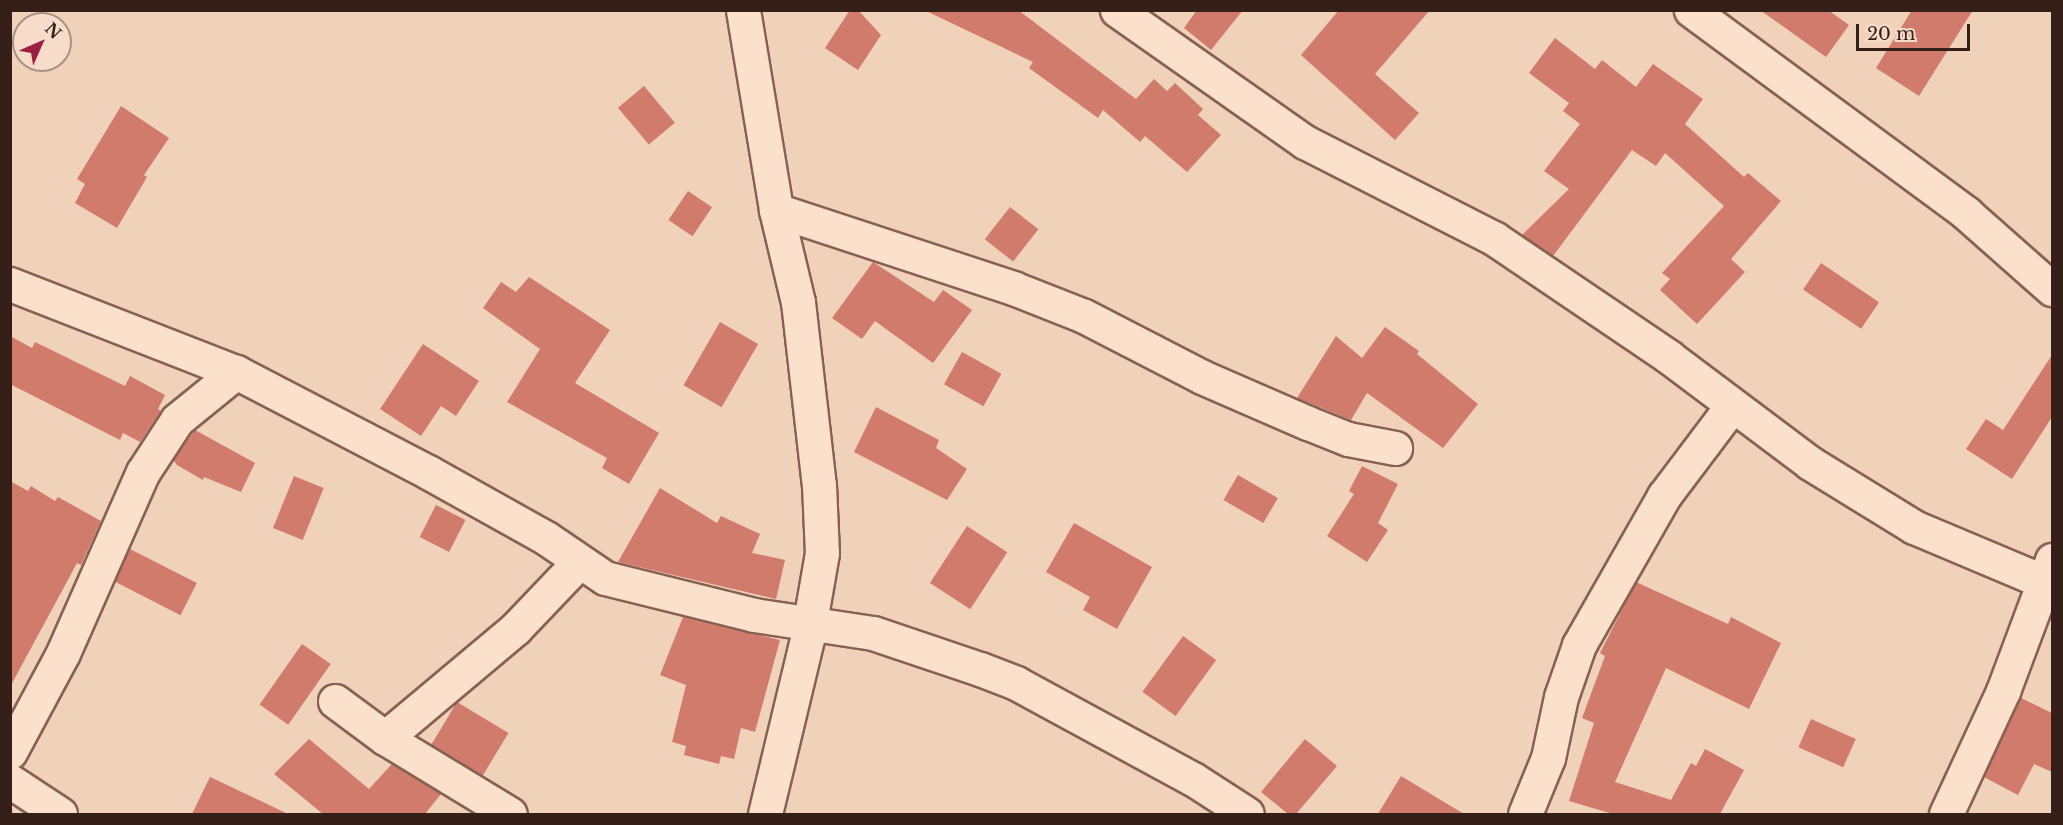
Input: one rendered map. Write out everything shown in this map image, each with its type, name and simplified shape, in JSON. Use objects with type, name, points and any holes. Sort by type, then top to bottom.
[{"type":"street","points":[[743,10],[777,210],[798,302],[819,484],[822,553],[811,621],[765,814]]},
{"type":"street","points":[[1117,10],[1305,142],[1495,239],[1669,357],[1731,407],[1810,464],[1914,527],[2049,571],[2003,691],[1946,814]]},
{"type":"street","points":[[1695,11],[1966,213],[2052,289]]},
{"type":"street","points":[[777,210],[870,238],[1033,296],[1084,316],[1202,377],[1308,423],[1348,439],[1395,448]]},
{"type":"street","points":[[10,284],[236,372],[428,472],[546,538],[578,563],[605,578],[754,615],[811,621],[873,633],[1016,683],[1193,778],[1247,814]]},
{"type":"street","points":[[10,752],[63,653],[143,472],[177,420],[236,372]]},
{"type":"street","points":[[1525,814],[1548,759],[1561,697],[1579,645],[1664,496],[1731,407]]},
{"type":"street","points":[[385,738],[516,628],[578,563]]},
{"type":"street","points":[[335,701],[385,738],[510,814]]},
{"type":"street","points":[[10,781],[60,814]]},
{"type":"building","points":[[850,10],[858,10],[881,35],[858,70],[825,48]]},
{"type":"building","points":[[924,10],[1018,10],[1136,99],[1154,79],[1167,91],[1175,83],[1203,109],[1198,115],[1221,135],[1187,172],[1145,136],[1140,142],[1103,110],[1098,118],[1029,68],[1033,62]]},
{"type":"building","points":[[1197,10],[1243,10],[1211,50],[1184,28]]},
{"type":"building","points":[[1339,10],[1430,10],[1375,74],[1419,113],[1395,140],[1301,55]]},
{"type":"building","points":[[1760,10],[1828,10],[1849,25],[1826,57]]},
{"type":"building","points":[[1912,10],[1973,10],[1919,96],[1876,68]]},
{"type":"building","points":[[1555,38],[1595,69],[1602,60],[1636,87],[1653,64],[1703,99],[1685,124],[1744,177],[1748,173],[1781,201],[1731,259],[1745,272],[1697,324],[1660,290],[1670,279],[1662,273],[1724,206],[1665,153],[1656,166],[1632,150],[1553,256],[1522,235],[1569,189],[1544,171],[1580,124],[1563,111],[1569,103],[1529,73]]},
{"type":"building","points":[[644,86],[675,123],[649,145],[618,108]]},
{"type":"building","points":[[121,106],[169,138],[144,175],[147,177],[117,228],[75,203],[85,184],[77,179]]},
{"type":"building","points":[[688,191],[712,207],[692,236],[668,220]]},
{"type":"building","points":[[1010,207],[1038,229],[1013,261],[985,239]]},
{"type":"building","points":[[873,262],[934,302],[943,290],[972,310],[933,363],[875,321],[862,339],[832,318]]},
{"type":"building","points":[[1821,263],[1879,302],[1861,329],[1803,290]]},
{"type":"building","points":[[529,277],[610,330],[575,383],[659,433],[629,484],[602,468],[607,458],[507,402],[540,349],[483,308],[501,282],[516,292]]},
{"type":"building","points":[[720,322],[758,344],[722,407],[684,385]]},
{"type":"building","points":[[1385,327],[1419,351],[1417,354],[1478,404],[1443,448],[1367,393],[1351,420],[1297,398],[1336,336],[1362,358]]},
{"type":"building","points":[[10,336],[32,348],[35,342],[125,386],[130,376],[165,395],[158,409],[161,411],[140,442],[123,433],[120,440],[10,384]]},
{"type":"building","points":[[423,344],[479,381],[456,416],[441,406],[421,436],[380,409]]},
{"type":"building","points":[[962,352],[1001,374],[983,406],[944,384]]},
{"type":"building","points":[[2052,355],[2052,417],[2012,479],[1966,449],[1986,419],[2003,430]]},
{"type":"building","points":[[876,407],[939,440],[936,448],[967,469],[947,500],[854,452]]},
{"type":"building","points":[[195,430],[255,463],[241,492],[204,477],[203,480],[177,465],[173,460]]},
{"type":"building","points":[[1362,466],[1398,484],[1378,523],[1388,530],[1367,562],[1327,536],[1354,494],[1349,491]]},
{"type":"building","points":[[1238,475],[1278,498],[1263,523],[1224,500]]},
{"type":"building","points":[[294,476],[324,488],[303,540],[273,528]]},
{"type":"building","points":[[10,481],[28,491],[31,486],[55,501],[58,497],[101,521],[81,565],[77,563],[10,687]]},
{"type":"building","points":[[660,488],[717,523],[721,516],[760,534],[752,553],[785,560],[776,599],[618,562]]},
{"type":"building","points":[[436,505],[465,520],[449,552],[420,537]]},
{"type":"building","points":[[1074,523],[1152,567],[1117,629],[1083,610],[1090,597],[1046,572]]},
{"type":"building","points":[[967,526],[1007,552],[970,609],[930,583]]},
{"type":"building","points":[[130,549],[197,583],[180,615],[114,581]]},
{"type":"building","points":[[1636,582],[1728,624],[1731,617],[1781,643],[1749,709],[1666,668],[1615,782],[1671,800],[1691,763],[1696,766],[1705,749],[1744,770],[1720,814],[1613,814],[1569,801],[1594,723],[1582,718],[1605,656],[1600,653]]},
{"type":"building","points":[[683,617],[780,640],[755,732],[741,728],[734,759],[721,756],[719,764],[684,755],[686,746],[672,742],[686,685],[660,675]]},
{"type":"building","points":[[1183,636],[1216,660],[1176,716],[1142,692]]},
{"type":"building","points":[[302,644],[331,664],[288,725],[260,705]]},
{"type":"building","points":[[2021,698],[2052,713],[2052,772],[2034,764],[2018,795],[1984,777]]},
{"type":"building","points":[[457,702],[508,733],[483,776],[431,745]]},
{"type":"building","points":[[1811,719],[1856,739],[1843,767],[1798,747]]},
{"type":"building","points":[[309,739],[369,789],[392,764],[441,794],[425,814],[323,814],[274,774]]},
{"type":"building","points":[[1305,739],[1337,766],[1296,814],[1288,814],[1261,792]]},
{"type":"building","points":[[1401,776],[1464,814],[1378,814]]},
{"type":"building","points":[[210,777],[288,814],[192,814]]}]
